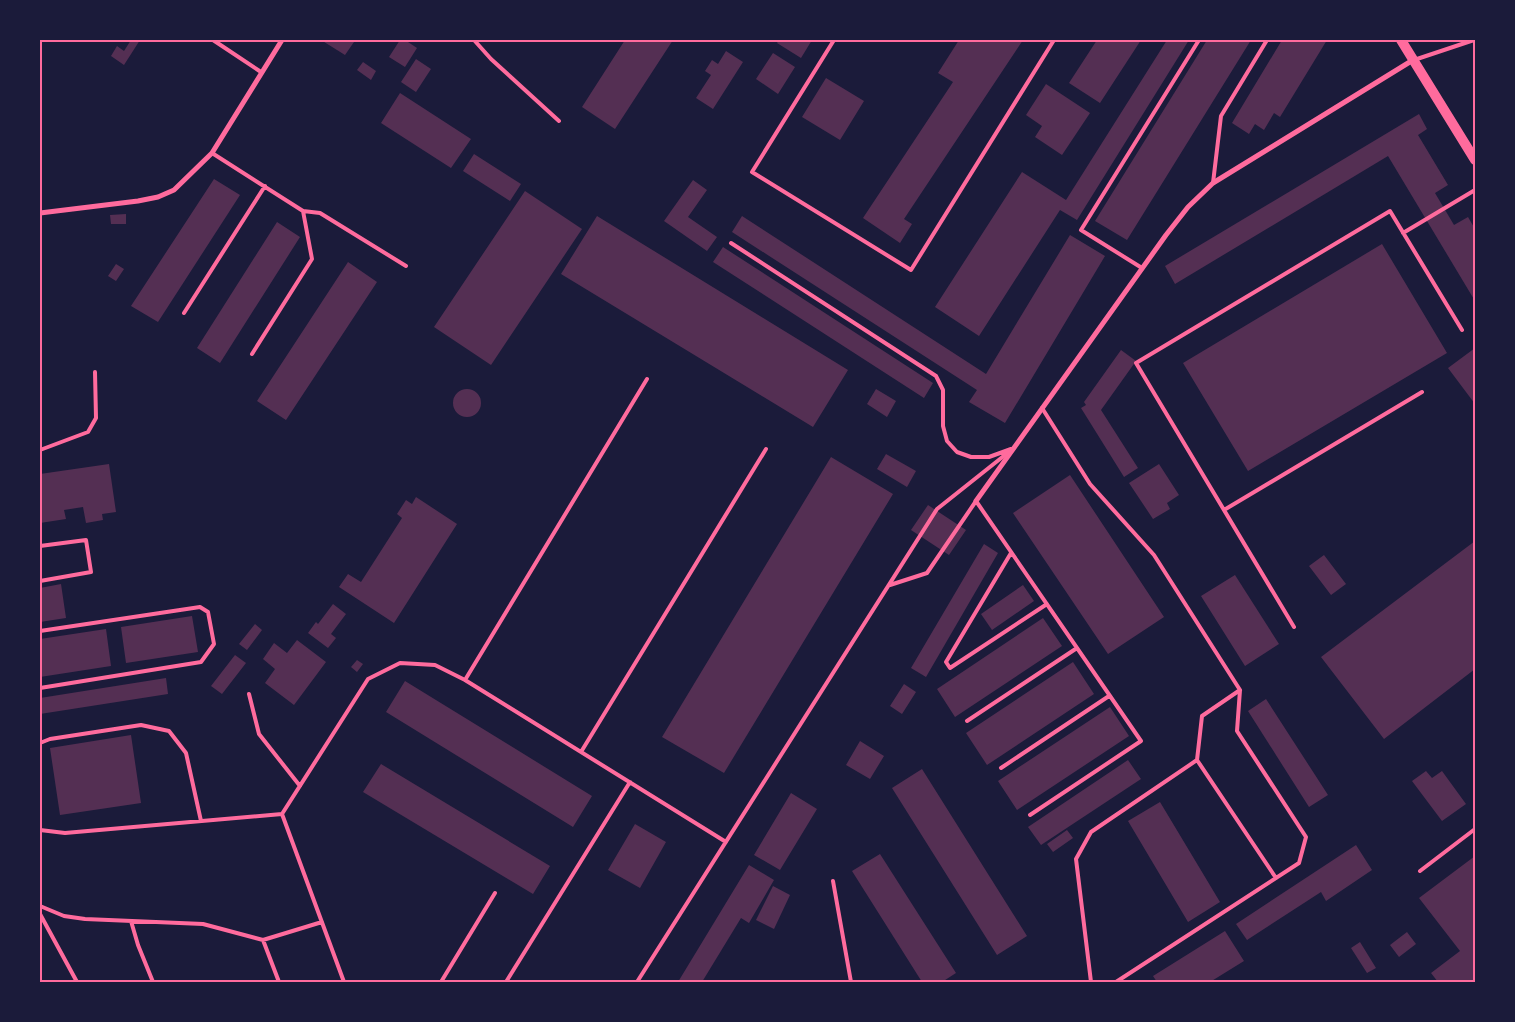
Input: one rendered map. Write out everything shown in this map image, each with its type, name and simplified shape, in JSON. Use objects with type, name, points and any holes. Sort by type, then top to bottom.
[{"type":"main road","points":[[1401,40],[1475,160]]},
{"type":"street","points":[[40,213],[158,197],[174,190],[212,153],[282,40]]},
{"type":"street","points":[[976,501],[1142,268],[1188,207],[1213,183],[1414,60]]},
{"type":"lane","points":[[213,40],[261,72]]},
{"type":"lane","points":[[474,40],[491,59],[559,121]]},
{"type":"lane","points":[[834,40],[752,172],[911,270],[1054,40]]},
{"type":"lane","points":[[1142,268],[1081,230],[1198,40]]},
{"type":"lane","points":[[1213,183],[1221,116],[1267,40]]},
{"type":"lane","points":[[1414,60],[1474,40]]},
{"type":"lane","points":[[212,153],[303,211],[320,214],[406,266]]},
{"type":"lane","points":[[184,313],[265,186]]},
{"type":"lane","points":[[1403,233],[1475,190]]},
{"type":"lane","points":[[252,354],[312,259],[303,211]]},
{"type":"lane","points":[[1294,627],[1136,363],[1390,211],[1462,330]]},
{"type":"lane","points":[[731,243],[936,376],[943,390],[943,426],[947,441],[957,452],[971,458],[989,457],[1013,448]]},
{"type":"lane","points":[[40,450],[88,432],[96,418],[95,372]]},
{"type":"lane","points":[[464,680],[647,378]]},
{"type":"lane","points":[[1224,510],[1422,392]]},
{"type":"lane","points":[[1042,408],[1090,484],[1154,555],[1240,690],[1237,731],[1306,837],[1299,863],[1116,982]]},
{"type":"lane","points":[[637,982],[937,509],[1013,448]]},
{"type":"lane","points":[[582,752],[766,449]]},
{"type":"lane","points":[[889,585],[927,573],[976,501],[1140,741],[1030,814]]},
{"type":"lane","points":[[40,546],[86,540],[91,572],[40,581]]},
{"type":"lane","points":[[1011,553],[946,662],[950,668],[1047,604]]},
{"type":"lane","points":[[40,631],[200,607],[208,612],[214,644],[201,662],[40,688]]},
{"type":"lane","points":[[967,721],[1077,648]]},
{"type":"lane","points":[[282,814],[368,679],[400,663],[435,665],[464,680],[726,842]]},
{"type":"lane","points":[[1240,690],[1202,716],[1197,760],[1276,878]]},
{"type":"lane","points":[[249,694],[259,734],[300,786]]},
{"type":"lane","points":[[1001,768],[1109,696]]},
{"type":"lane","points":[[40,743],[50,739],[141,725],[169,731],[186,753],[201,821]]},
{"type":"lane","points":[[1091,982],[1076,859],[1091,832],[1197,760]]},
{"type":"lane","points":[[506,982],[630,782]]},
{"type":"lane","points":[[40,830],[65,832],[282,814]]},
{"type":"lane","points":[[282,814],[344,982]]},
{"type":"lane","points":[[1420,871],[1475,829]]},
{"type":"lane","points":[[833,881],[851,982]]},
{"type":"lane","points":[[441,982],[495,893]]},
{"type":"lane","points":[[40,906],[64,916],[85,919],[203,924],[263,940],[322,922]]},
{"type":"lane","points":[[40,914],[77,982]]},
{"type":"lane","points":[[131,921],[138,945],[153,982]]},
{"type":"lane","points":[[263,940],[279,982]]},
{"type":"building","points":[[131,40],[140,40],[124,65],[111,56],[117,46],[124,51]]},
{"type":"building","points":[[321,40],[351,40],[354,42],[345,55]]},
{"type":"building","points":[[400,40],[405,40],[417,48],[405,67],[389,57]]},
{"type":"building","points":[[625,40],[673,40],[615,129],[582,107]]},
{"type":"building","points":[[779,40],[812,40],[801,58],[777,43]]},
{"type":"building","points":[[959,40],[1023,40],[904,219],[912,224],[900,243],[863,218],[953,82],[938,73]]},
{"type":"building","points":[[1097,40],[1141,40],[1100,103],[1069,83]]},
{"type":"building","points":[[1167,40],[1189,40],[1077,220],[1060,210],[979,336],[935,307],[1022,172],[1066,200]]},
{"type":"building","points":[[1207,40],[1251,40],[1127,240],[1095,221]]},
{"type":"building","points":[[1282,40],[1327,40],[1280,117],[1274,113],[1264,130],[1255,124],[1249,134],[1232,123]]},
{"type":"building","points":[[726,51],[743,62],[713,109],[696,98],[711,75],[705,71],[712,60],[718,64]]},
{"type":"building","points":[[773,53],[795,67],[778,94],[756,79]]},
{"type":"building","points":[[416,59],[431,69],[416,92],[401,82]]},
{"type":"building","points":[[363,62],[376,71],[371,80],[357,70]]},
{"type":"building","points":[[826,78],[864,101],[840,140],[802,117]]},
{"type":"building","points":[[1046,84],[1090,113],[1062,155],[1035,137],[1042,126],[1026,115]]},
{"type":"building","points":[[400,93],[471,139],[451,168],[381,123]]},
{"type":"building","points":[[1419,114],[1427,129],[1418,135],[1448,185],[1435,193],[1454,225],[1468,217],[1475,229],[1475,301],[1388,156],[1175,284],[1165,266]]},
{"type":"building","points":[[474,154],[521,184],[510,201],[463,171]]},
{"type":"building","points":[[214,179],[240,195],[158,322],[131,306]]},
{"type":"building","points":[[693,180],[707,190],[688,217],[717,237],[707,251],[664,221]]},
{"type":"building","points":[[525,191],[582,229],[491,365],[434,327]]},
{"type":"building","points":[[126,214],[126,224],[111,224],[110,215]]},
{"type":"building","points":[[597,216],[848,370],[813,427],[561,274]]},
{"type":"building","points":[[742,216],[986,374],[1070,235],[1105,256],[1005,423],[969,402],[977,390],[732,232]]},
{"type":"building","points":[[277,222],[300,237],[220,363],[197,348]]},
{"type":"building","points":[[1382,244],[1447,353],[1248,471],[1183,363]]},
{"type":"building","points":[[723,247],[933,383],[924,398],[713,262]]},
{"type":"building","points":[[348,262],[377,282],[286,420],[257,401]]},
{"type":"building","points":[[116,264],[124,269],[116,281],[108,276]]},
{"type":"building","points":[[1475,348],[1475,404],[1448,368]]},
{"type":"building","points":[[1121,350],[1136,361],[1101,410],[1138,468],[1124,477],[1081,408],[1086,405],[1084,402]]},
{"type":"building","points":[[467,389],[477,393],[481,403],[477,413],[467,417],[457,413],[453,403],[457,393]]},
{"type":"building","points":[[876,389],[896,401],[887,417],[867,404]]},
{"type":"building","points":[[886,454],[916,471],[907,487],[877,469]]},
{"type":"building","points":[[831,457],[893,494],[724,773],[662,737]]},
{"type":"building","points":[[109,464],[116,512],[102,514],[103,520],[86,523],[83,507],[64,510],[66,519],[40,523],[40,474]]},
{"type":"building","points":[[1159,464],[1179,495],[1167,503],[1170,509],[1153,519],[1129,483]]},
{"type":"building","points":[[1070,475],[1164,617],[1108,654],[1013,513]]},
{"type":"building","points":[[416,497],[457,524],[394,623],[339,587],[348,574],[361,582],[402,518],[397,514],[406,500],[412,504]]},
{"type":"building","points":[[928,505],[966,530],[949,555],[911,530]]},
{"type":"building","points":[[1475,541],[1475,669],[1384,739],[1321,657]]},
{"type":"building","points":[[984,544],[998,553],[926,677],[911,668]]},
{"type":"building","points":[[1324,555],[1346,584],[1331,595],[1309,566]]},
{"type":"building","points":[[1235,575],[1279,644],[1245,666],[1201,596]]},
{"type":"building","points":[[61,584],[66,618],[40,622],[40,588]]},
{"type":"building","points":[[1023,585],[1034,601],[992,630],[981,614]]},
{"type":"building","points":[[333,604],[346,614],[331,634],[336,638],[328,648],[308,633],[316,622],[318,624]]},
{"type":"building","points":[[192,616],[198,652],[126,663],[121,627]]},
{"type":"building","points":[[1043,618],[1062,646],[955,717],[937,689]]},
{"type":"building","points":[[255,624],[262,630],[247,650],[239,644]]},
{"type":"building","points":[[106,629],[111,666],[40,677],[40,639]]},
{"type":"building","points":[[297,640],[326,662],[294,705],[265,683],[275,669],[263,659],[274,643],[287,653]]},
{"type":"building","points":[[235,655],[246,663],[222,694],[211,686]]},
{"type":"building","points":[[357,660],[363,664],[357,672],[351,667]]},
{"type":"building","points":[[1073,662],[1094,694],[987,765],[966,733]]},
{"type":"building","points":[[166,678],[168,694],[40,714],[40,698]]},
{"type":"building","points":[[405,681],[592,796],[573,827],[386,712]]},
{"type":"building","points":[[904,684],[916,692],[902,714],[890,706]]},
{"type":"building","points":[[1266,699],[1328,795],[1309,807],[1248,711]]},
{"type":"building","points":[[1110,707],[1129,736],[1017,810],[998,781]]},
{"type":"building","points":[[131,735],[141,803],[60,815],[50,748]]},
{"type":"building","points":[[860,741],[884,756],[870,779],[846,765]]},
{"type":"building","points":[[1128,760],[1141,779],[1041,845],[1028,827]]},
{"type":"building","points":[[381,764],[550,866],[533,894],[363,792]]},
{"type":"building","points":[[922,769],[1027,936],[997,955],[892,788]]},
{"type":"building","points":[[1426,771],[1432,778],[1442,771],[1466,804],[1442,821],[1412,781]]},
{"type":"building","points":[[791,793],[817,809],[780,870],[754,855]]},
{"type":"building","points":[[1160,802],[1220,902],[1188,922],[1128,821]]},
{"type":"building","points":[[635,824],[666,842],[640,888],[608,870]]},
{"type":"building","points":[[1067,830],[1073,838],[1053,852],[1047,844]]},
{"type":"building","points":[[1356,845],[1372,870],[1326,901],[1321,892],[1247,940],[1236,924]]},
{"type":"building","points":[[880,854],[956,973],[942,982],[922,982],[852,871]]},
{"type":"building","points":[[1475,856],[1475,982],[1438,982],[1431,973],[1460,951],[1419,898]]},
{"type":"building","points":[[749,865],[774,880],[749,923],[741,918],[702,982],[678,982]]},
{"type":"building","points":[[773,886],[790,895],[774,929],[756,920]]},
{"type":"building","points":[[1225,931],[1244,961],[1210,982],[1157,982],[1153,976]]},
{"type":"building","points":[[1407,932],[1416,944],[1399,957],[1390,945]]},
{"type":"building","points":[[1360,942],[1376,968],[1367,973],[1351,948]]}]
